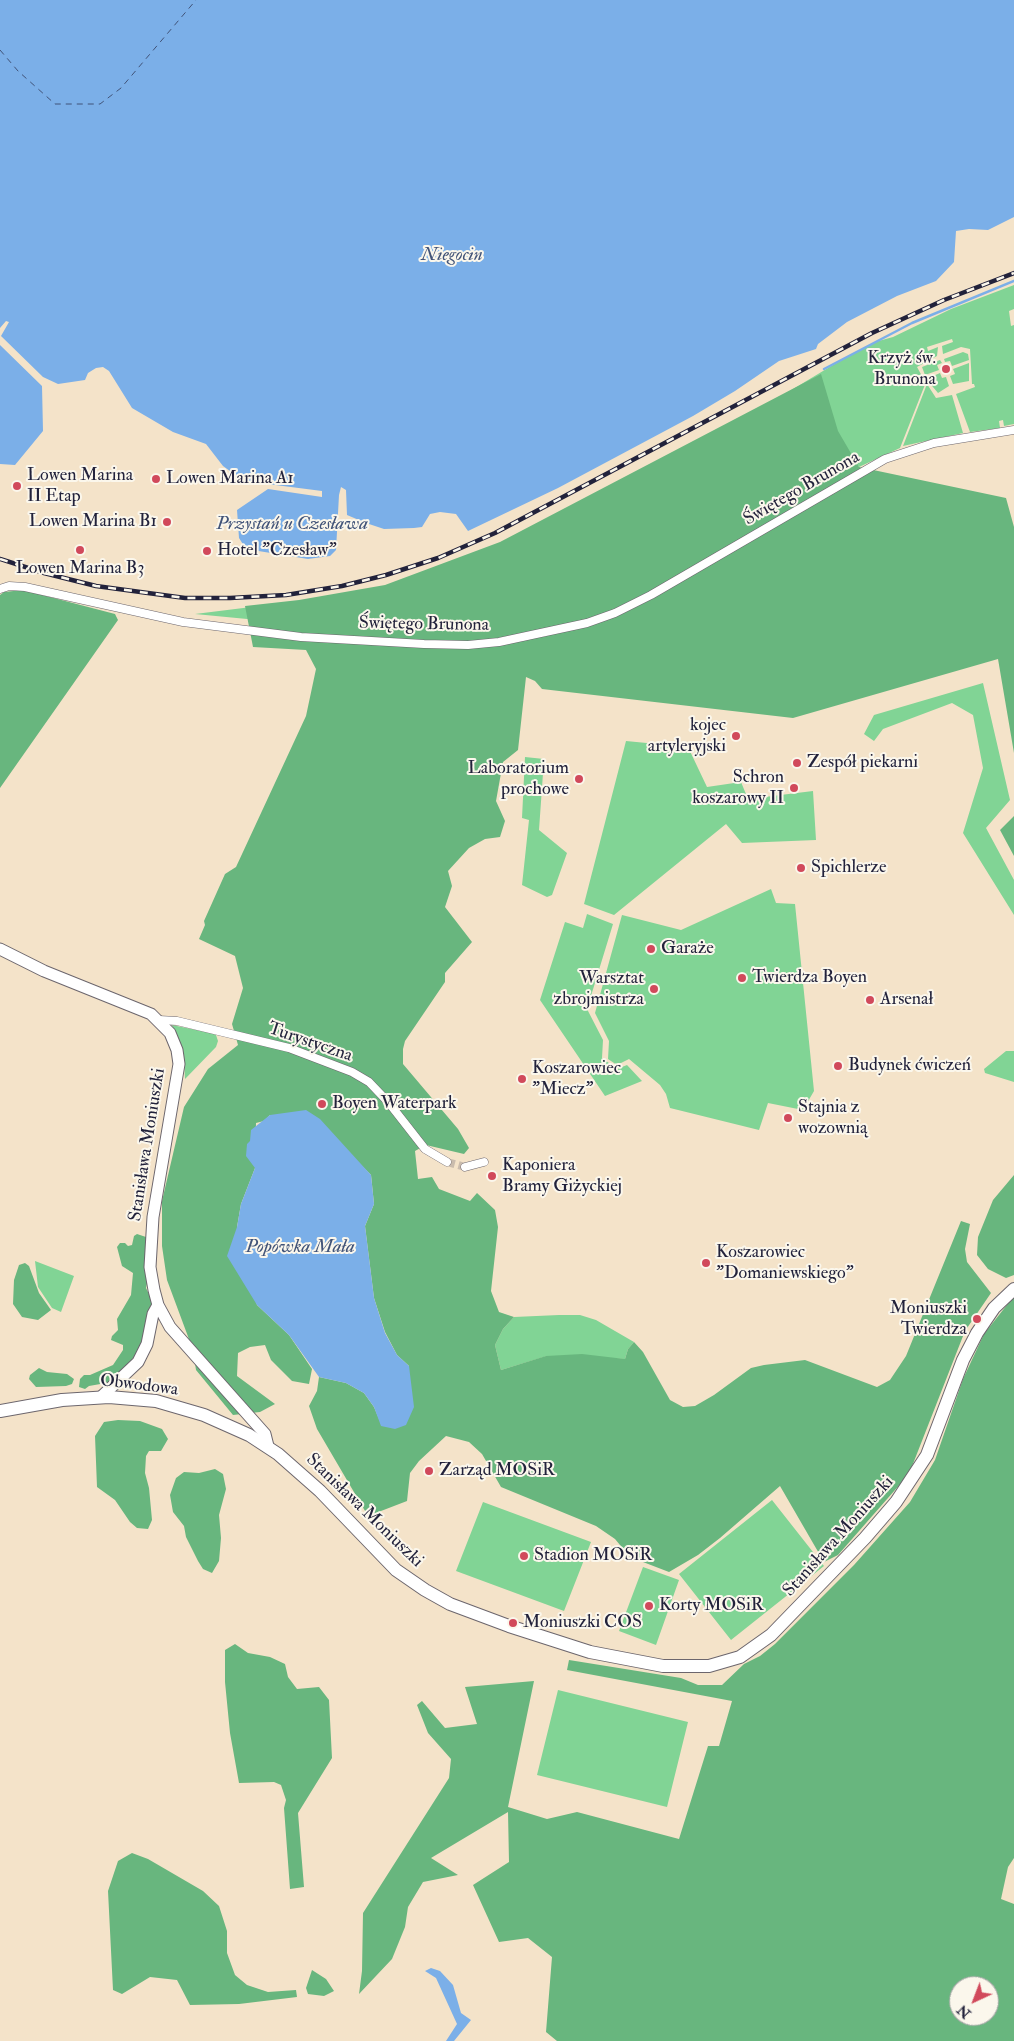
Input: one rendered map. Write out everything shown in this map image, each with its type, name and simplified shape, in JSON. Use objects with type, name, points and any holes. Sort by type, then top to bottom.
[{"type":"main road","name":"Stanisława Moniuszki","points":[[268,1446],[320,1491],[396,1570],[450,1604],[517,1629],[590,1652],[663,1666],[709,1666],[740,1657],[771,1635],[865,1538],[896,1502],[927,1455],[963,1360],[977,1333],[994,1308],[1014,1289]]},
{"type":"main road","name":"Obwodowa","points":[[0,1411],[62,1400],[101,1398],[156,1402],[187,1409],[223,1422],[268,1446]]},
{"type":"street","name":"Świętego Brunona","points":[[0,589],[9,586],[25,587],[184,622],[291,636],[424,644],[468,645],[499,642],[587,623],[615,613],[651,595],[885,459],[934,443],[1014,430]]},
{"type":"street","name":"Stanisława Moniuszki","points":[[0,949],[44,971],[151,1014],[159,1020],[174,1041],[179,1064],[152,1223],[150,1267],[158,1305],[181,1342],[265,1434],[268,1446]]},
{"type":"street","name":"Turystyczna","points":[[159,1020],[177,1021],[288,1048],[352,1072],[376,1089],[425,1149],[447,1162]]},
{"type":"street","points":[[465,1166],[470,1167],[484,1162]]},
{"type":"street","points":[[101,1398],[138,1362],[146,1344],[153,1314],[158,1305]]},
{"type":"green space","points":[[1014,285],[1014,309],[1009,311],[1011,326],[1014,325],[1014,424],[1004,426],[1003,420],[999,421],[1000,428],[970,432],[956,394],[975,387],[972,384],[970,349],[961,347],[943,354],[942,346],[953,342],[952,339],[927,347],[928,351],[938,347],[937,356],[917,367],[922,376],[919,379],[923,378],[926,382],[900,448],[859,467],[855,462],[320,626],[195,614],[356,594],[441,570],[635,484],[833,365],[875,342],[893,337],[951,309]]},
{"type":"green space","points":[[963,352],[968,354],[969,360],[952,366],[950,361],[945,362],[944,359]]},
{"type":"green space","points":[[940,360],[942,363],[937,365],[939,370],[925,375],[922,367]]},
{"type":"green space","points":[[969,363],[969,381],[953,384],[950,376],[955,374],[953,369]]},
{"type":"green space","points":[[940,373],[942,378],[946,377],[949,386],[938,393],[928,381],[931,377]]},
{"type":"green space","points":[[821,374],[838,431],[859,467],[1006,498],[1014,527],[1014,753],[998,659],[793,718],[542,689],[535,681],[526,677],[518,750],[503,762],[496,801],[505,821],[500,837],[485,839],[469,848],[448,871],[452,886],[445,907],[472,942],[445,973],[445,982],[405,1041],[403,1049],[403,1064],[458,1129],[469,1148],[464,1154],[426,1145],[415,1151],[418,1179],[432,1177],[439,1189],[470,1201],[477,1193],[495,1210],[498,1227],[491,1291],[499,1312],[514,1317],[503,1329],[495,1345],[501,1370],[546,1356],[582,1354],[625,1359],[628,1349],[634,1342],[643,1352],[670,1400],[683,1407],[695,1406],[714,1395],[751,1368],[764,1365],[805,1360],[877,1387],[890,1380],[906,1356],[961,1221],[970,1224],[965,1249],[967,1262],[991,1293],[965,1331],[909,1474],[838,1555],[824,1562],[780,1486],[720,1538],[698,1555],[669,1572],[630,1557],[615,1539],[596,1526],[501,1487],[482,1454],[469,1442],[446,1436],[419,1461],[410,1473],[407,1501],[368,1516],[317,1429],[309,1406],[317,1391],[319,1377],[346,1383],[364,1393],[374,1407],[382,1426],[409,1366],[397,1355],[385,1332],[374,1298],[365,1226],[374,1204],[371,1175],[345,1149],[270,1115],[264,1121],[256,1123],[255,1168],[241,1204],[237,1227],[257,1305],[289,1335],[312,1369],[309,1384],[292,1381],[271,1360],[265,1345],[250,1347],[238,1353],[237,1376],[275,1404],[260,1412],[233,1415],[196,1370],[193,1350],[167,1280],[162,1246],[162,1201],[184,1107],[208,1069],[238,1045],[232,1024],[243,988],[235,956],[199,939],[205,925],[204,921],[225,874],[236,867],[306,716],[316,669],[306,650],[253,647],[245,606],[299,600],[385,585],[500,542]]},
{"type":"green space","points":[[927,384],[936,398],[952,395],[963,433],[903,446]]},
{"type":"green space","points":[[23,590],[115,614],[118,620],[0,788],[0,595],[4,592]]},
{"type":"green space","points":[[983,683],[1010,800],[986,828],[1014,880],[1014,915],[963,833],[983,768],[973,715],[952,703],[883,729],[874,741],[864,734],[874,715]]},
{"type":"green space","points":[[626,741],[688,747],[707,787],[741,782],[748,799],[813,791],[816,840],[742,843],[726,824],[614,915],[584,904]]},
{"type":"green space","points":[[525,757],[544,759],[539,830],[567,853],[552,895],[547,897],[522,885],[529,820],[522,818]]},
{"type":"green space","points":[[1014,816],[1014,856],[1000,830]]},
{"type":"green space","points":[[771,889],[776,903],[795,904],[814,1091],[803,1110],[768,1103],[759,1130],[670,1108],[666,1094],[660,1085],[629,1059],[617,1065],[608,1059],[609,1041],[595,1013],[622,915],[681,930]]},
{"type":"green space","points":[[587,914],[613,924],[587,1009],[603,1040],[602,1058],[617,1069],[627,1065],[642,1081],[605,1096],[540,1000],[565,922],[583,928]]},
{"type":"green space","points":[[172,1025],[211,1033],[216,1035],[218,1041],[216,1047],[185,1079],[184,1060]]},
{"type":"green space","points":[[1006,1051],[1014,1051],[1014,1082],[985,1073],[984,1069]]},
{"type":"green space","points":[[1014,1175],[1014,1275],[1006,1278],[988,1269],[977,1255],[978,1237],[993,1200]]},
{"type":"green space","points":[[137,1234],[146,1237],[149,1274],[146,1288],[153,1302],[147,1328],[139,1350],[120,1376],[106,1383],[89,1386],[85,1389],[79,1387],[80,1379],[84,1375],[90,1375],[113,1365],[123,1350],[123,1345],[111,1340],[118,1330],[117,1319],[131,1295],[133,1273],[122,1266],[117,1247],[120,1243],[125,1243],[128,1246],[132,1245],[134,1236]]},
{"type":"green space","points":[[35,1261],[74,1276],[61,1312],[52,1308],[38,1287]]},
{"type":"green space","points":[[25,1263],[29,1266],[39,1293],[51,1310],[38,1320],[22,1317],[13,1304],[14,1280],[19,1265]]},
{"type":"green space","points":[[1014,1296],[1014,1858],[1008,1867],[1001,1899],[1014,1904],[1014,2041],[557,2041],[546,2032],[552,1957],[528,1938],[499,1942],[473,1885],[509,1862],[508,1812],[431,1858],[458,1875],[423,1882],[408,1907],[405,1927],[392,1959],[359,1994],[362,1971],[363,1913],[449,1778],[451,1759],[428,1733],[417,1705],[422,1701],[445,1728],[477,1724],[465,1687],[534,1681],[508,1807],[547,1819],[577,1812],[679,1839],[708,1746],[719,1746],[732,1701],[567,1670],[569,1660],[681,1678],[698,1685],[722,1685],[744,1664],[760,1656],[775,1644],[854,1565],[910,1502],[935,1460],[963,1379],[984,1334]]},
{"type":"green space","points":[[580,1315],[596,1320],[634,1342],[628,1349],[625,1359],[547,1356],[501,1370],[495,1345],[503,1329],[514,1317]]},
{"type":"green space","points":[[39,1368],[47,1372],[67,1374],[74,1379],[72,1384],[66,1386],[36,1387],[29,1379],[30,1375]]},
{"type":"green space","points":[[118,1420],[140,1421],[162,1429],[168,1439],[161,1451],[149,1451],[146,1456],[145,1473],[149,1488],[152,1520],[148,1529],[137,1528],[130,1522],[115,1500],[97,1487],[95,1436],[104,1422]]},
{"type":"green space","points":[[215,1469],[223,1474],[226,1489],[219,1515],[221,1538],[219,1561],[212,1573],[203,1569],[198,1561],[186,1537],[184,1526],[173,1512],[170,1495],[176,1478],[184,1472],[199,1473]]},
{"type":"green space","points":[[772,1500],[824,1566],[731,1640],[679,1574]]},
{"type":"green space","name":"Stadion MOSiR","points":[[483,1502],[591,1542],[564,1611],[456,1571]]},
{"type":"green space","name":"Korty MOSiR","points":[[643,1567],[679,1580],[656,1645],[619,1631]]},
{"type":"green space","points":[[235,1644],[248,1653],[270,1657],[285,1664],[288,1677],[297,1689],[319,1687],[329,1700],[332,1758],[298,1813],[304,1887],[290,1889],[284,1808],[286,1800],[281,1785],[274,1782],[239,1783],[230,1733],[225,1682],[225,1650]]},
{"type":"green space","points":[[558,1690],[688,1722],[667,1807],[537,1775]]},
{"type":"green space","points":[[132,1853],[148,1859],[203,1891],[219,1906],[227,1931],[227,1953],[235,1975],[247,1985],[268,1992],[296,1990],[297,1997],[239,2004],[190,2005],[177,1980],[150,1977],[122,1994],[113,1990],[108,1891],[118,1861]]},
{"type":"green space","points":[[312,1970],[326,1979],[334,1991],[324,1996],[308,1994],[306,1988]]},
{"type":"water","name":"Niegocin","points":[[0,0],[1014,0],[1014,217],[988,230],[969,229],[956,231],[954,262],[936,281],[897,296],[847,322],[818,344],[816,349],[779,361],[735,391],[693,416],[558,488],[468,531],[456,514],[440,512],[430,514],[422,527],[384,529],[366,523],[347,515],[346,490],[341,487],[336,550],[330,556],[308,559],[246,549],[239,538],[237,510],[268,489],[322,497],[322,491],[241,479],[223,466],[206,444],[173,432],[132,408],[109,371],[103,367],[96,368],[88,373],[85,380],[58,384],[43,377],[1,336],[9,322],[6,321],[0,328]]},
{"type":"water","points":[[0,345],[42,386],[43,431],[15,465],[0,464]]},
{"type":"water","name":"Popówka Mała","points":[[306,1110],[320,1119],[371,1175],[374,1204],[365,1226],[374,1298],[385,1333],[397,1355],[409,1366],[414,1407],[406,1425],[395,1429],[381,1426],[374,1407],[364,1393],[346,1383],[319,1377],[289,1335],[257,1305],[227,1256],[237,1227],[241,1204],[255,1168],[246,1156],[251,1130],[270,1115]]},
{"type":"water","points":[[431,1968],[440,1971],[453,1985],[461,2013],[471,2020],[454,2041],[446,2041],[457,2024],[436,1978],[425,1971]]},
{"type":"waterway","points":[[824,369],[912,323],[1014,281]]},
{"type":"ferry route","points":[[0,50],[18,71],[55,104],[100,104],[121,88],[196,0]]},
{"type":"tunnel","points":[[447,1162],[465,1167]]},
{"type":"railway","points":[[0,559],[44,573],[96,586],[185,598],[286,595],[342,586],[386,575],[438,558],[495,533],[872,333],[944,300],[1014,273]]},
{"type":"place","name":"Krzyż św. Brunona","points":[[946,369]]},
{"type":"place","name":"Lowen Marina A1","points":[[156,479]]},
{"type":"place","name":"Lowen Marina II Etap","points":[[17,486]]},
{"type":"place","name":"Lowen Marina B1","points":[[167,522]]},
{"type":"place","name":"Lowen Marina B3","points":[[80,550]]},
{"type":"place","name":"Hotel \"Czesław\"","points":[[207,551]]},
{"type":"place","name":"kojec artyleryjski","points":[[736,736]]},
{"type":"place","name":"Zespół piekarni","points":[[797,763]]},
{"type":"place","name":"Laboratorium prochowe","points":[[579,779]]},
{"type":"place","name":"Schron koszarowy II","points":[[794,788]]},
{"type":"place","name":"Spichlerze","points":[[801,868]]},
{"type":"place","name":"Garaże","points":[[651,949]]},
{"type":"place","name":"Twierdza Boyen","points":[[742,978]]},
{"type":"place","name":"Warsztat zbrojmistrza","points":[[654,989]]},
{"type":"place","name":"Arsenał","points":[[870,1000]]},
{"type":"place","name":"Budynek ćwiczeń","points":[[838,1066]]},
{"type":"place","name":"Koszarowiec \"Miecz\"","points":[[522,1079]]},
{"type":"place","name":"Boyen Waterpark","points":[[322,1104]]},
{"type":"place","name":"Stajnia z wozownią","points":[[788,1118]]},
{"type":"place","name":"Kaponiera Bramy Giżyckiej","points":[[492,1176]]},
{"type":"place","name":"Koszarowiec \"Domaniewskiego\"","points":[[706,1263]]},
{"type":"place","name":"Moniuszki Twierdza","points":[[977,1319]]},
{"type":"place","name":"Zarząd MOSiR","points":[[429,1471]]},
{"type":"place","name":"Stadion MOSiR","points":[[524,1556]]},
{"type":"place","name":"Korty MOSiR","points":[[649,1606]]},
{"type":"place","name":"Moniuszki COS","points":[[513,1623]]},
{"type":"water label","name":"Przystań u Czesława","points":[[292,525]]}]
